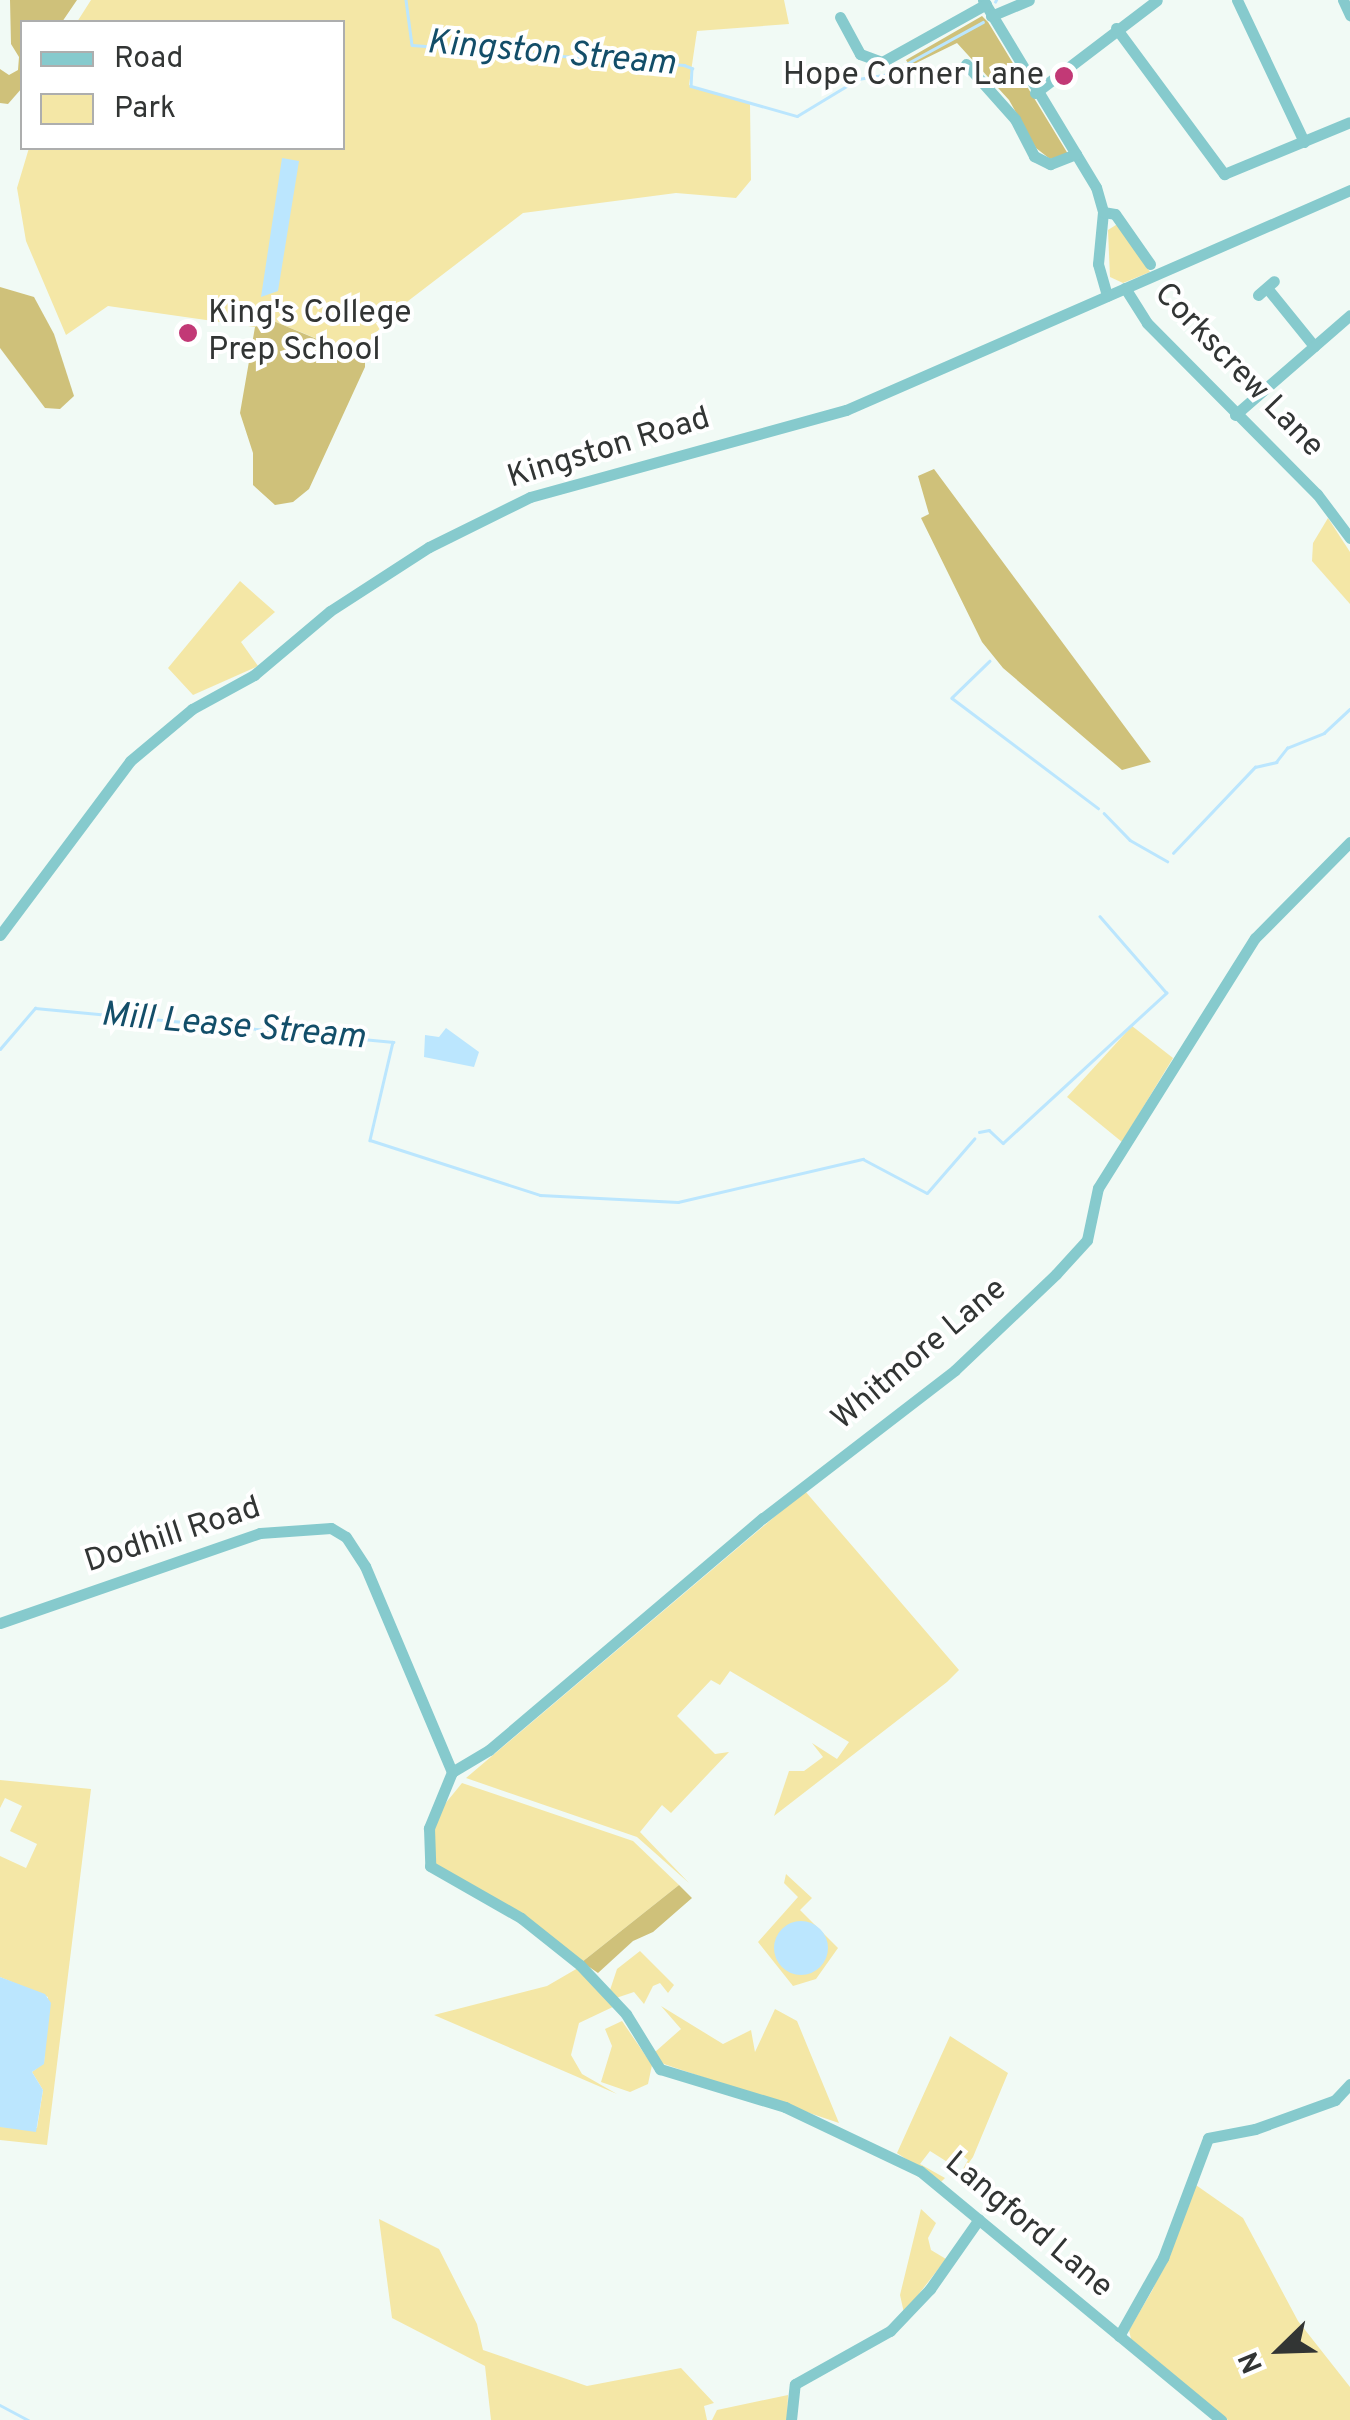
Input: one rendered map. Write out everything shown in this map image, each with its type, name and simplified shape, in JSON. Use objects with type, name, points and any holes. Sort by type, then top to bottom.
[{"type":"street","points":[[840,26],[860,54],[889,61],[987,7],[1028,0]]},
{"type":"street","points":[[1035,93],[1157,0]]},
{"type":"street","points":[[1236,0],[1304,142]]},
{"type":"street","points":[[1343,0],[1350,15]]},
{"type":"street","points":[[987,7],[1035,93],[1076,154],[1103,212],[1098,264],[1107,296]]},
{"type":"street","points":[[1116,28],[1224,174],[1350,122]]},
{"type":"street","points":[[964,70],[1005,106],[1034,156],[1050,164],[1076,154]]},
{"type":"street","name":"Kingston Road","points":[[0,935],[130,760],[192,708],[273,661],[397,565],[530,497],[846,410],[1350,190]]},
{"type":"street","points":[[1103,212],[1115,214],[1150,264]]},
{"type":"street","name":"Corkscrew Lane","points":[[1125,288],[1147,323],[1336,517],[1350,538]]},
{"type":"street","points":[[1266,288],[1314,346]]},
{"type":"street","points":[[1236,415],[1350,316]]},
{"type":"street","points":[[1336,517],[1350,508]]},
{"type":"street","name":"Whitmore Lane","points":[[452,1772],[489,1750],[763,1518],[964,1363],[1056,1274],[1087,1240],[1098,1188],[1255,938],[1350,842]]},
{"type":"street","name":"Dodhill Road","points":[[0,1623],[260,1533],[332,1528],[346,1537],[365,1566],[452,1772]]},
{"type":"street","name":"Langford Lane","points":[[452,1772],[428,1828],[430,1866],[521,1918],[567,1954],[617,2002],[660,2069],[854,2134],[943,2186],[1220,2420]]},
{"type":"street","points":[[1119,2336],[1163,2258],[1208,2138],[1255,2129],[1335,2100],[1350,2084]]},
{"type":"street","points":[[791,2420],[795,2384],[890,2331],[930,2289],[978,2219]]},
{"type":"green space","points":[[91,0],[784,0],[789,24],[697,31],[689,85],[750,103],[751,180],[736,198],[676,193],[523,213],[395,311],[357,355],[271,320],[255,327],[108,306],[66,335],[26,241],[17,188],[28,150],[345,150],[345,20],[78,20]]},
{"type":"green space","points":[[1119,223],[1150,272],[1123,283],[1110,277],[1108,230]]},
{"type":"green space","points":[[1328,518],[1350,552],[1350,604],[1312,561],[1313,543]]},
{"type":"green space","points":[[240,581],[275,612],[241,642],[258,666],[193,695],[168,668]]},
{"type":"green space","points":[[1132,1026],[1173,1058],[1122,1142],[1067,1097]]},
{"type":"green space","points":[[805,1491],[959,1670],[947,1682],[774,1816],[789,1771],[804,1771],[823,1757],[812,1743],[837,1759],[849,1742],[730,1671],[720,1685],[711,1680],[677,1716],[715,1754],[729,1752],[671,1813],[662,1805],[640,1832],[689,1883],[637,1837],[466,1778]]},
{"type":"green space","points":[[0,1780],[91,1789],[47,2145],[0,2140],[0,2127],[37,2128],[43,2090],[32,2072],[44,2063],[48,1997],[0,1977],[0,1856],[26,1868],[37,1844],[10,1831],[22,1806],[5,1798],[0,1808]]},
{"type":"green space","points":[[462,1783],[633,1841],[679,1885],[582,1962],[434,1863],[432,1835],[440,1810]]},
{"type":"green space","points":[[786,1874],[812,1898],[800,1910],[838,1948],[816,1979],[793,1986],[758,1942],[798,1897],[784,1883]]},
{"type":"green space","points":[[640,1951],[674,1985],[668,1993],[660,1983],[653,1986],[644,2004],[634,1992],[616,1998],[610,1990],[617,1969]]},
{"type":"green space","points":[[578,1968],[617,2005],[579,2023],[571,2055],[582,2074],[617,2094],[434,2015],[547,1986]]},
{"type":"green space","points":[[661,2006],[723,2044],[751,2030],[755,2052],[775,2009],[797,2021],[839,2123],[658,2062],[655,2052],[681,2029]]},
{"type":"green space","points":[[622,2021],[652,2065],[648,2084],[630,2092],[601,2082],[612,2046],[605,2029]]},
{"type":"green space","points":[[950,2036],[1008,2073],[973,2157],[958,2178],[968,2160],[963,2156],[954,2168],[959,2152],[949,2163],[930,2151],[920,2164],[945,2178],[941,2182],[897,2153]]},
{"type":"green space","points":[[1193,2183],[1243,2218],[1298,2321],[1350,2387],[1350,2420],[1228,2420],[1131,2339],[1129,2330],[1153,2289]]},
{"type":"green space","points":[[921,2209],[936,2223],[928,2238],[931,2250],[946,2259],[904,2313],[900,2295]]},
{"type":"green space","points":[[379,2219],[439,2249],[477,2324],[483,2350],[587,2386],[681,2368],[714,2403],[704,2406],[707,2420],[491,2420],[485,2366],[392,2318]]},
{"type":"green space","points":[[788,2395],[787,2420],[712,2420],[717,2410]]},
{"type":"shaded area","points":[[10,0],[77,0],[63,20],[20,20],[20,90],[8,104],[0,103],[0,69],[9,75],[18,70],[19,57],[11,44]]},
{"type":"shaded area","points":[[982,16],[1068,154],[1050,159],[1036,148],[1009,100],[957,43],[910,66],[906,60]]},
{"type":"shaded area","points":[[0,287],[34,297],[54,334],[74,396],[60,409],[45,408],[0,348]]},
{"type":"shaded area","points":[[271,320],[365,359],[365,367],[309,489],[293,502],[275,505],[253,485],[253,453],[240,413],[255,327]]},
{"type":"shaded area","points":[[934,469],[1151,762],[1122,770],[1003,668],[982,642],[921,518],[929,514],[918,476]]},
{"type":"shaded area","points":[[679,1885],[692,1898],[653,1932],[633,1941],[598,1973],[582,1962]]},
{"type":"water","points":[[282,158],[299,161],[278,291],[261,297]]},
{"type":"water","points":[[446,1028],[479,1052],[474,1067],[424,1057],[425,1035],[439,1037]]},
{"type":"water","points":[[801,1921],[820,1929],[828,1948],[820,1967],[801,1975],[782,1967],[774,1948],[782,1929]]},
{"type":"water","points":[[0,1977],[45,1994],[51,2003],[44,2064],[32,2072],[43,2090],[36,2132],[0,2127]]},
{"type":"waterway","name":"Kingston Stream","points":[[406,0],[412,45],[684,65],[692,68],[691,86],[797,116],[858,79],[888,74],[983,22]]},
{"type":"waterway","points":[[990,661],[952,698],[1098,808]]},
{"type":"waterway","name":"Mill Lease Stream","points":[[1173,853],[1255,767],[1276,762],[1287,748],[1324,733],[1350,709]]},
{"type":"waterway","points":[[1104,813],[1130,840],[1167,861]]},
{"type":"waterway","name":"Mill Lease Stream","points":[[979,1132],[989,1130],[1003,1143],[1166,993],[1100,917]]},
{"type":"waterway","name":"Mill Lease Stream","points":[[0,1049],[35,1008],[393,1042],[370,1140],[540,1195],[678,1202],[863,1159],[927,1193],[974,1139]]},
{"type":"waterway","points":[[0,2405],[28,2420]]},
{"type":"place","name":"Hope Corner Lane","points":[[1064,76]]},
{"type":"place","name":"King's College Prep School","points":[[188,333]]}]
